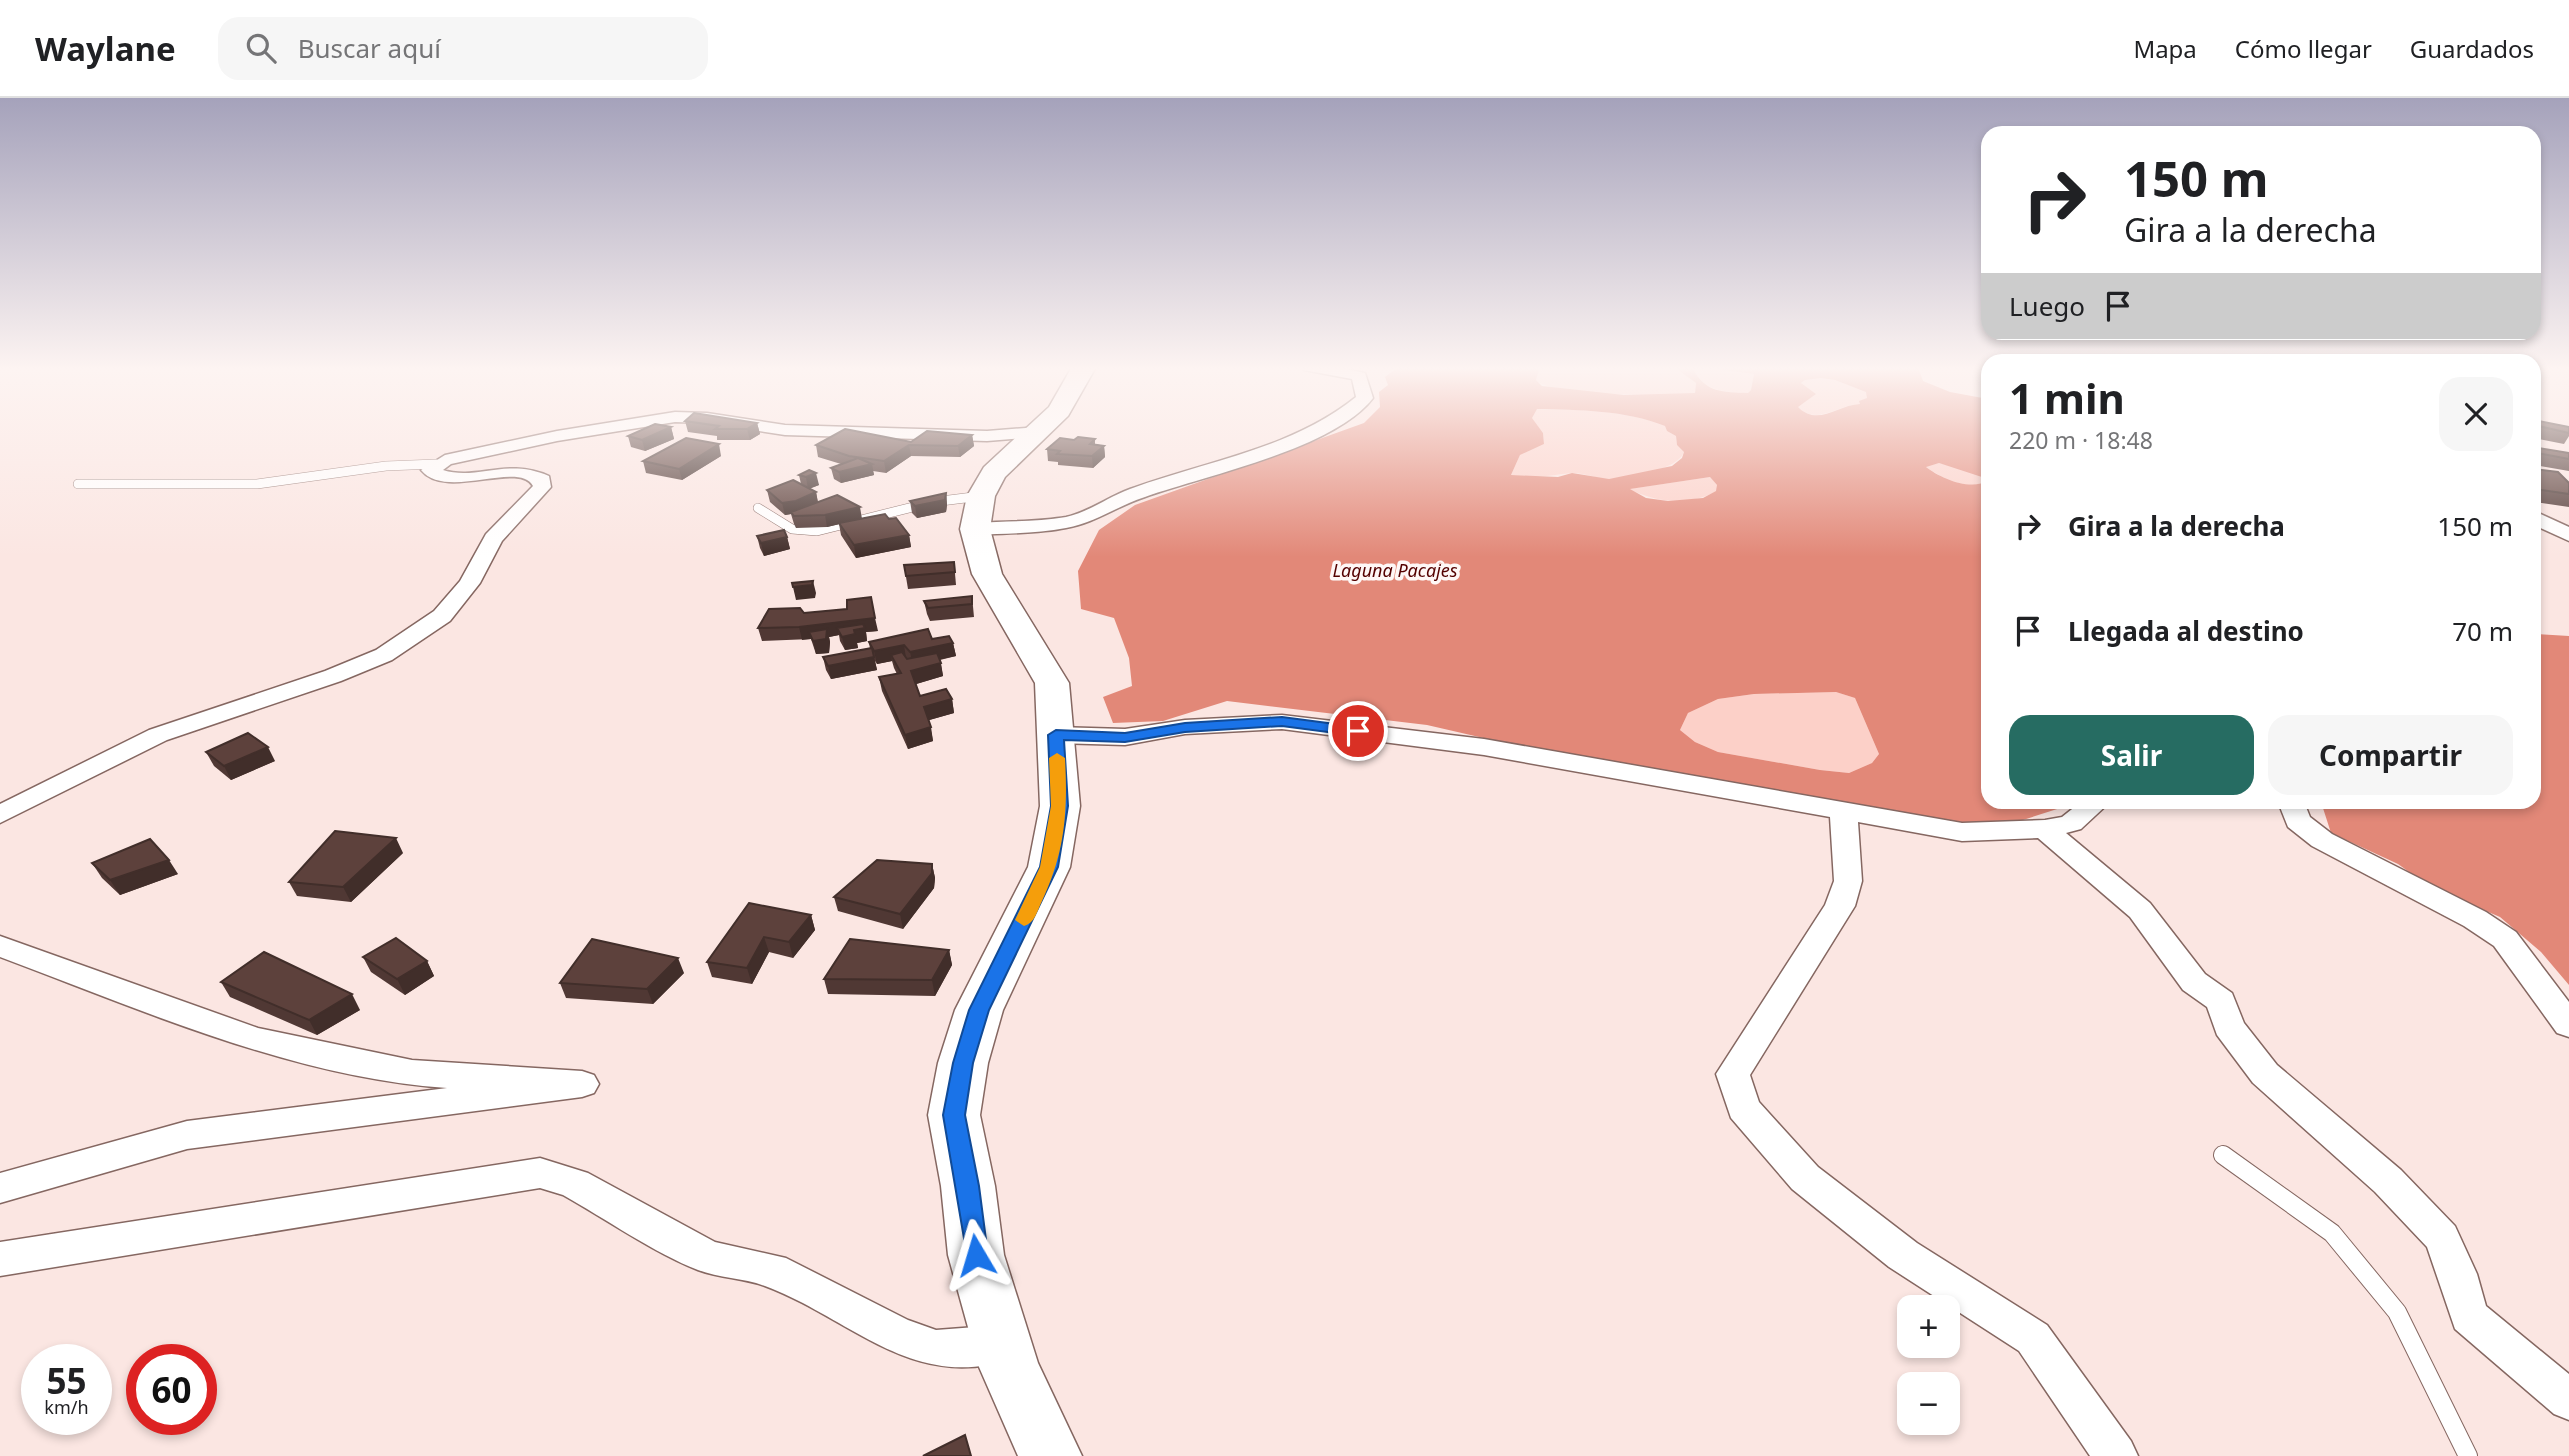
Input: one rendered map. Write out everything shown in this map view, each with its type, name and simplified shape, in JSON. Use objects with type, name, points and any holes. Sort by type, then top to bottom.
[{"type":"main road","points":[[1039,432],[994,473],[978,512],[987,573],[1052,683],[1060,806],[1049,867],[979,1010],[963,1063],[954,1115],[968,1186],[976,1255],[1009,1367],[1050,1456]]},
{"type":"street","points":[[0,815],[158,735],[333,676],[384,654],[442,616],[469,583],[493,538],[542,487],[542,481],[534,475],[515,470],[450,477],[436,476],[430,470],[436,464],[459,456],[593,430]]},
{"type":"street","points":[[799,430],[987,436],[1039,432]]},
{"type":"street","points":[[978,512],[1064,523],[1089,517],[1134,494],[1296,441],[1318,430]]},
{"type":"street","points":[[2541,521],[2569,535]]},
{"type":"street","points":[[1056,735],[1125,737],[1185,727],[1282,722],[1484,747],[1962,832],[2045,829],[2071,823],[2088,809]]},
{"type":"street","points":[[1843,809],[1848,881],[1840,906],[1733,1074],[1743,1108],[1805,1178],[1903,1255],[2033,1338],[2116,1456]]},
{"type":"street","points":[[2294,809],[2298,821],[2322,840],[2475,919],[2505,939],[2569,1025]]},
{"type":"street","points":[[2045,829],[2140,910],[2194,982],[2221,1001],[2230,1027],[2265,1074],[2388,1181],[2442,1237],[2458,1274],[2469,1316],[2569,1401]]},
{"type":"street","points":[[0,946],[254,1039],[412,1073],[582,1084],[187,1135],[0,1188]]},
{"type":"street","points":[[0,1259],[540,1173],[575,1184],[708,1257],[772,1270],[895,1334],[936,1349],[1002,1344]]},
{"type":"lane","points":[[78,484],[257,484],[386,466],[436,464]]},
{"type":"lane","points":[[758,508],[792,529],[817,531],[933,502],[978,512]]},
{"type":"lane","points":[[2224,1155],[2332,1233],[2397,1311],[2468,1456]]},
{"type":"shaded area","points":[[1541,430],[1667,430],[1676,436],[1677,445],[1684,452],[1680,458],[1663,468],[1617,478],[1604,479],[1576,473],[1511,475],[1520,455],[1544,444]]},
{"type":"shaded area","points":[[1939,463],[1981,474],[1981,484],[1955,482],[1925,466]]},
{"type":"shaded area","points":[[1710,477],[1717,485],[1717,491],[1684,501],[1662,500],[1629,489]]},
{"type":"shaded area","points":[[1836,692],[1855,698],[1879,754],[1872,763],[1849,773],[1718,752],[1695,742],[1680,730],[1688,713],[1718,699],[1754,694]]},
{"type":"water","name":"Laguna Pacajes","points":[[1343,430],[1541,430],[1544,444],[1520,455],[1511,475],[1558,477],[1572,473],[1609,479],[1672,466],[1682,458],[1684,452],[1677,445],[1676,436],[1667,430],[1981,430],[1981,477],[1939,463],[1926,467],[1956,482],[1974,485],[1981,483],[1981,809],[2057,809],[1995,829],[1643,767],[1606,766],[1427,725],[1227,701],[1163,721],[1113,723],[1103,697],[1132,686],[1129,658],[1114,618],[1081,609],[1078,571],[1099,530],[1135,505]],"holes":[[[1710,477],[1717,485],[1716,491],[1703,498],[1668,501],[1646,498],[1630,489]],[[1836,692],[1855,698],[1879,754],[1872,763],[1849,773],[1820,770],[1718,752],[1695,742],[1680,730],[1688,713],[1718,699],[1754,694]]]},
{"type":"water","points":[[2541,634],[2569,636],[2569,985],[2541,952],[2500,917],[2430,887],[2398,864],[2331,833],[2323,809],[2541,809]]},
{"type":"building","points":[[641,430],[663,430],[642,440],[628,436]]},
{"type":"building","points":[[843,430],[911,442],[927,431],[972,435],[958,446],[909,445],[884,461],[849,456],[816,445]]},
{"type":"building","points":[[1078,437],[1095,439],[1090,444],[1104,446],[1092,456],[1057,454],[1060,451],[1047,449],[1060,438],[1074,440]]},
{"type":"building","points":[[686,438],[719,444],[679,469],[643,461]]},
{"type":"building","points":[[2541,448],[2569,453],[2569,459],[2541,454]]},
{"type":"building","points":[[858,458],[872,464],[839,472],[831,468]]},
{"type":"building","points":[[809,470],[816,473],[806,477],[799,475]]},
{"type":"building","points":[[2541,470],[2558,472],[2569,483],[2569,494],[2541,490]]},
{"type":"building","points":[[793,480],[816,492],[796,501],[782,503],[767,490]]},
{"type":"building","points":[[946,493],[945,500],[915,506],[910,501]]},
{"type":"building","points":[[837,495],[860,507],[825,515],[794,516],[791,512]]},
{"type":"building","points":[[885,514],[889,519],[896,518],[909,535],[854,545],[839,523]]},
{"type":"building","points":[[784,530],[787,537],[761,543],[757,536]]},
{"type":"building","points":[[954,562],[955,572],[906,576],[904,565]]},
{"type":"building","points":[[813,581],[812,585],[793,587],[792,583]]},
{"type":"building","points":[[972,596],[972,604],[928,608],[924,601]]},
{"type":"building","points":[[871,597],[875,618],[799,627],[758,628],[769,609],[800,608],[804,613],[847,609],[847,600]]},
{"type":"building","points":[[863,624],[865,628],[854,630],[855,634],[842,637],[837,628]]},
{"type":"building","points":[[827,629],[826,639],[813,641],[809,632]]},
{"type":"building","points":[[928,629],[932,639],[949,636],[953,643],[910,652],[904,645],[874,651],[869,642]]},
{"type":"building","points":[[872,648],[874,657],[828,666],[823,657]]},
{"type":"building","points":[[902,652],[907,659],[937,653],[941,663],[911,671],[920,696],[946,689],[952,699],[924,707],[931,727],[905,735],[879,677],[901,673],[891,655]]},
{"type":"building","points":[[248,733],[268,747],[224,766],[206,752]]},
{"type":"building","points":[[335,831],[396,838],[343,887],[289,882]]},
{"type":"building","points":[[150,839],[169,860],[110,880],[92,863]]},
{"type":"building","points":[[877,860],[932,864],[932,873],[900,914],[834,897]]},
{"type":"building","points":[[749,903],[811,915],[789,942],[764,937],[747,968],[707,962]]},
{"type":"building","points":[[396,938],[427,961],[397,979],[363,957]]},
{"type":"building","points":[[592,939],[678,958],[647,989],[560,983]]},
{"type":"building","points":[[850,939],[949,950],[932,980],[824,979]]},
{"type":"building","points":[[264,952],[352,994],[309,1020],[221,982]]},
{"type":"building","points":[[965,1435],[971,1456],[923,1456]]},
{"type":"slow traffic","points":[[1024,920],[1049,867],[1060,806],[1057,758]]},
{"type":"route","points":[[976,1255],[968,1186],[954,1115],[963,1063],[979,1010],[1049,867],[1060,806],[1056,735],[1125,737],[1185,727],[1282,722],[1358,731]]}]
